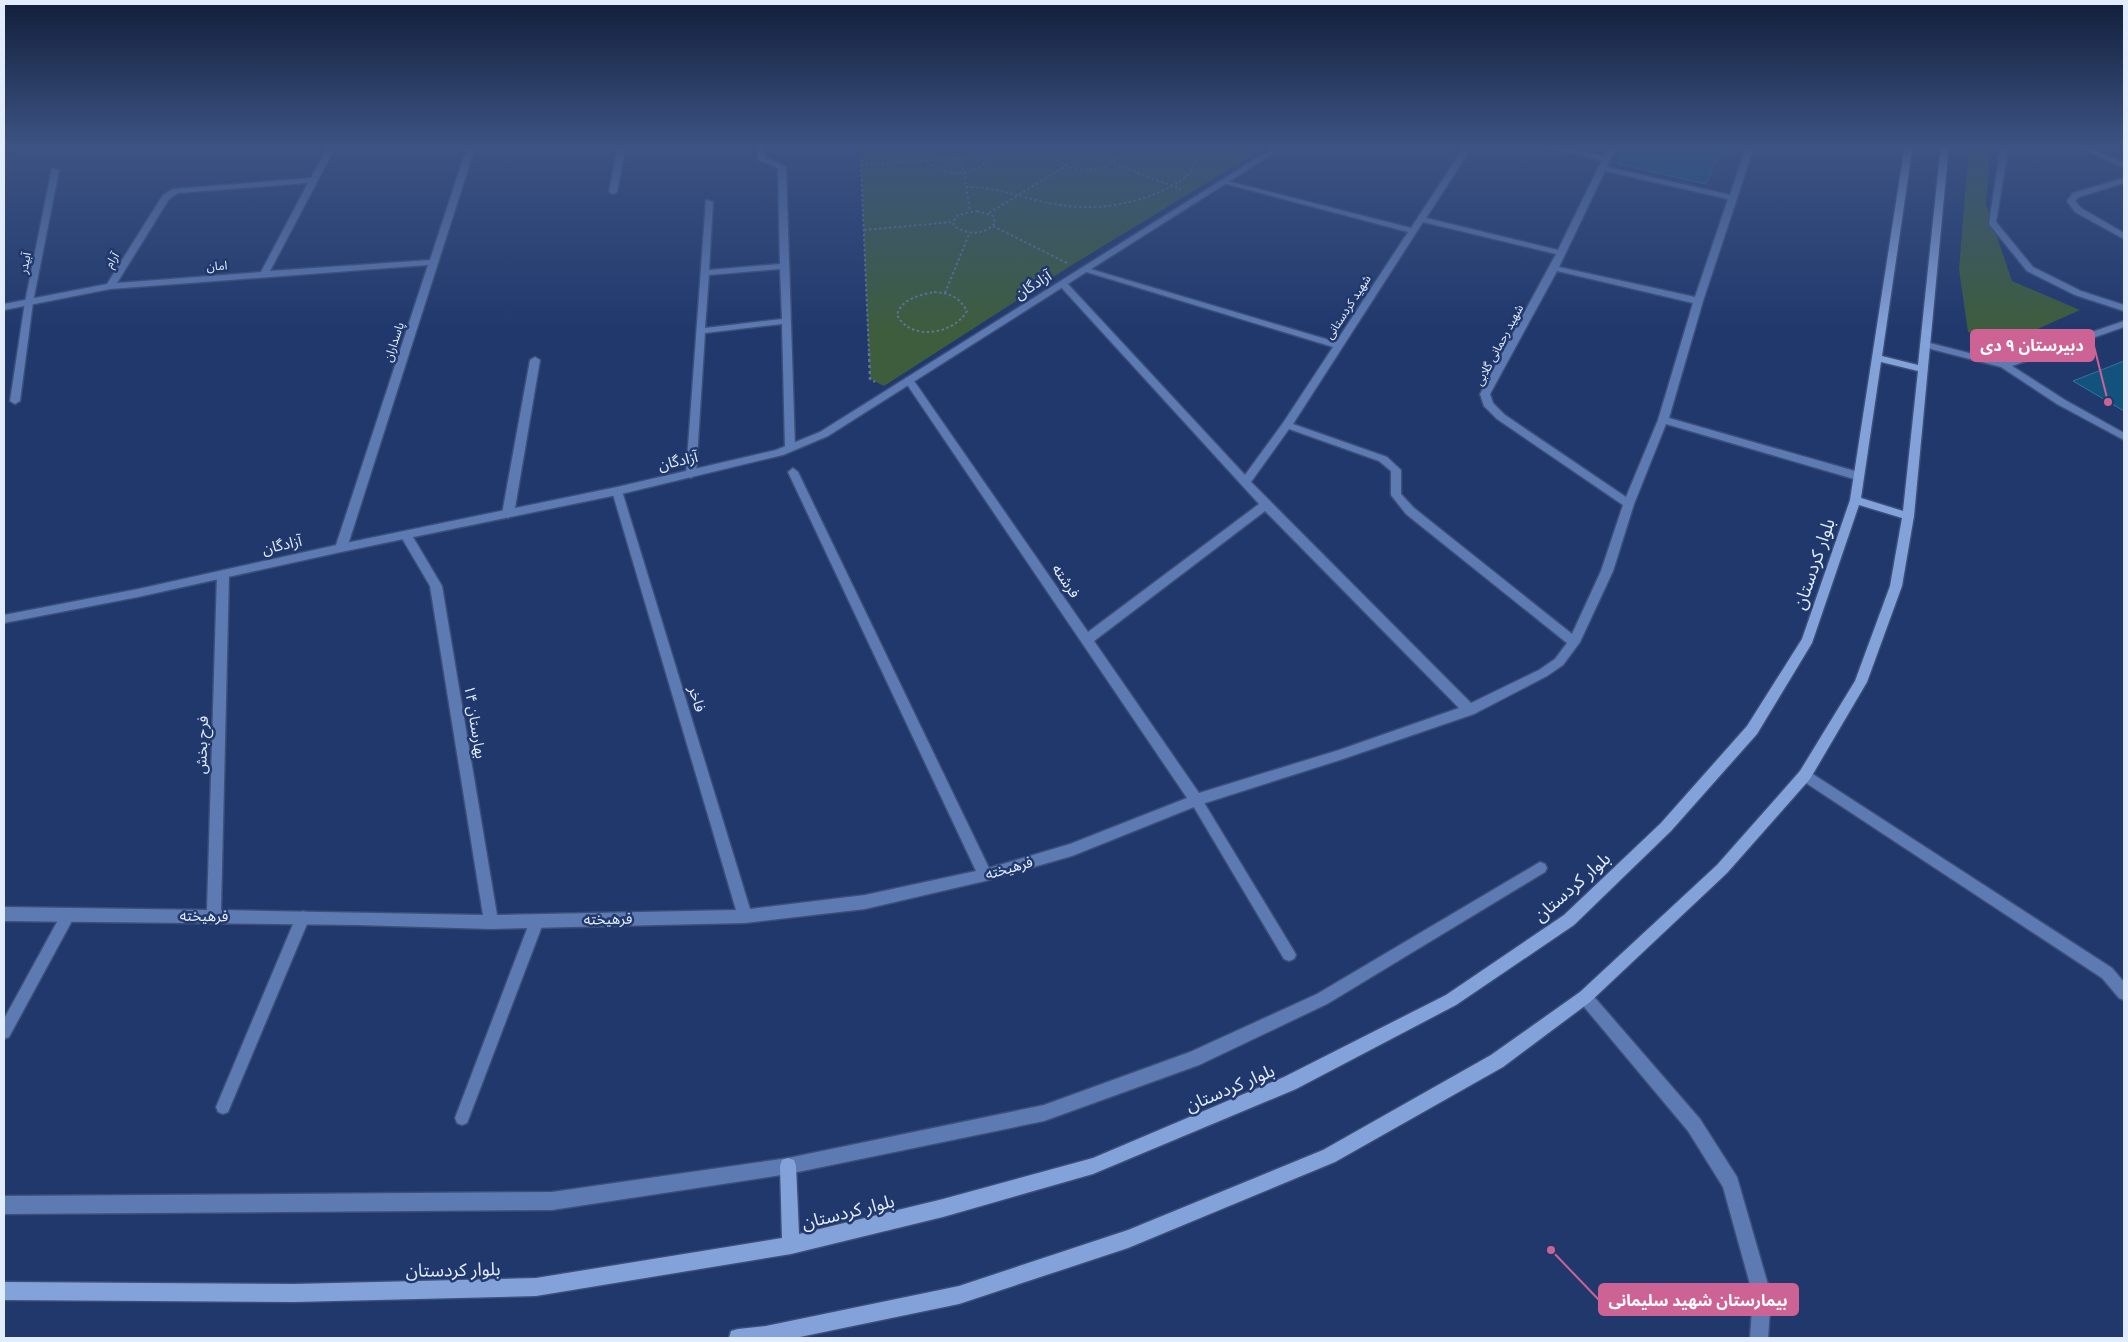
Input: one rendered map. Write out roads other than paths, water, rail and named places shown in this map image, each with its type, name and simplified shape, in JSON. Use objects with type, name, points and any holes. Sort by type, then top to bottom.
[{"type":"main road","name":"بلوار کردستان","points":[[4,1291],[294,1293],[536,1287],[791,1245],[952,1205],[1093,1166],[1290,1083],[1451,1000],[1569,920],[1666,827],[1752,730],[1808,640],[1855,500],[1900,207]]},
{"type":"main road","points":[[738,1338],[766,1335],[959,1294],[1128,1239],[1329,1156],[1497,1061],[1585,996],[1722,869],[1805,775],[1861,682],[1896,586],[1908,516],[1939,207]]},
{"type":"main road","points":[[1878,358],[1924,369]]},
{"type":"main road","points":[[1855,500],[1908,516]]},
{"type":"main road","points":[[788,1166],[791,1245]]},
{"type":"street","name":"آرام","points":[[110,286],[160,207]]},
{"type":"street","points":[[264,275],[300,207]]},
{"type":"street","name":"پاسداران","points":[[340,548],[451,207]]},
{"type":"street","points":[[691,474],[709,207]]},
{"type":"street","points":[[783,207],[790,448]]},
{"type":"street","name":"آزادگان","points":[[4,619],[617,491],[779,452],[824,434],[1184,207]]},
{"type":"street","points":[[1318,207],[1413,231]]},
{"type":"street","name":"شهید کردستانی","points":[[1245,482],[1287,425],[1428,207]]},
{"type":"street","name":"شهید رحمانی گلابی","points":[[1584,207],[1554,268],[1486,394],[1488,404],[1501,417],[1629,504]]},
{"type":"street","name":"فرهیخته","points":[[4,914],[304,917],[491,922],[745,916],[865,902],[984,875],[1072,850],[1196,800],[1340,755],[1470,710],[1543,673],[1559,662],[1574,642],[1607,572],[1629,504],[1663,420],[1698,301],[1730,207]]},
{"type":"street","points":[[1995,207],[1992,222],[2030,269],[2078,293],[2124,308]]},
{"type":"street","points":[[2075,207],[2078,210],[2124,236]]},
{"type":"street","points":[[1420,219],[1561,254]]},
{"type":"street","name":"امان","points":[[4,307],[110,286],[433,262]]},
{"type":"street","points":[[704,273],[785,266]]},
{"type":"street","points":[[1554,268],[1698,301]]},
{"type":"street","points":[[1084,270],[1338,346]]},
{"type":"street","points":[[1063,284],[1266,505],[1470,710]]},
{"type":"street","points":[[700,331],[787,322]]},
{"type":"street","points":[[2004,365],[2124,324]]},
{"type":"street","points":[[1926,345],[2004,365],[2061,402],[2124,437]]},
{"type":"street","points":[[508,514],[535,360]]},
{"type":"street","name":"فرشته","points":[[909,380],[1196,800]]},
{"type":"street","points":[[1663,420],[1858,476]]},
{"type":"street","points":[[1287,425],[1383,459],[1396,470],[1396,495],[1410,511],[1574,642]]},
{"type":"street","points":[[793,472],[984,875]]},
{"type":"street","name":"فاخر","points":[[617,491],[745,916]]},
{"type":"street","points":[[1086,640],[1266,505]]},
{"type":"street","name":"بهارستان ۱۴","points":[[406,535],[436,586],[491,922]]},
{"type":"street","name":"فرح بخش","points":[[214,916],[223,574]]},
{"type":"street","points":[[1805,775],[2107,972],[2124,993]]},
{"type":"street","points":[[4,1205],[552,1201],[788,1166],[1044,1113],[1193,1059],[1322,999],[1540,868]]},
{"type":"street","points":[[2107,972],[2124,975]]},
{"type":"street","points":[[1585,996],[1694,1125],[1730,1183],[1762,1295],[1759,1338]]},
{"type":"lane","name":"آبیدر","points":[[15,401],[29,302],[48,207]]},
{"type":"lane","points":[[1196,800],[1289,955]]},
{"type":"lane","points":[[4,1032],[68,915]]},
{"type":"lane","points":[[223,1107],[304,917]]},
{"type":"lane","points":[[462,1118],[537,921]]},
{"type":"place","name":"دبیرستان ۹ دی","points":[[2108,402]]},
{"type":"place","name":"بیمارستان شهید سلیمانی","points":[[1551,1250]]}]
